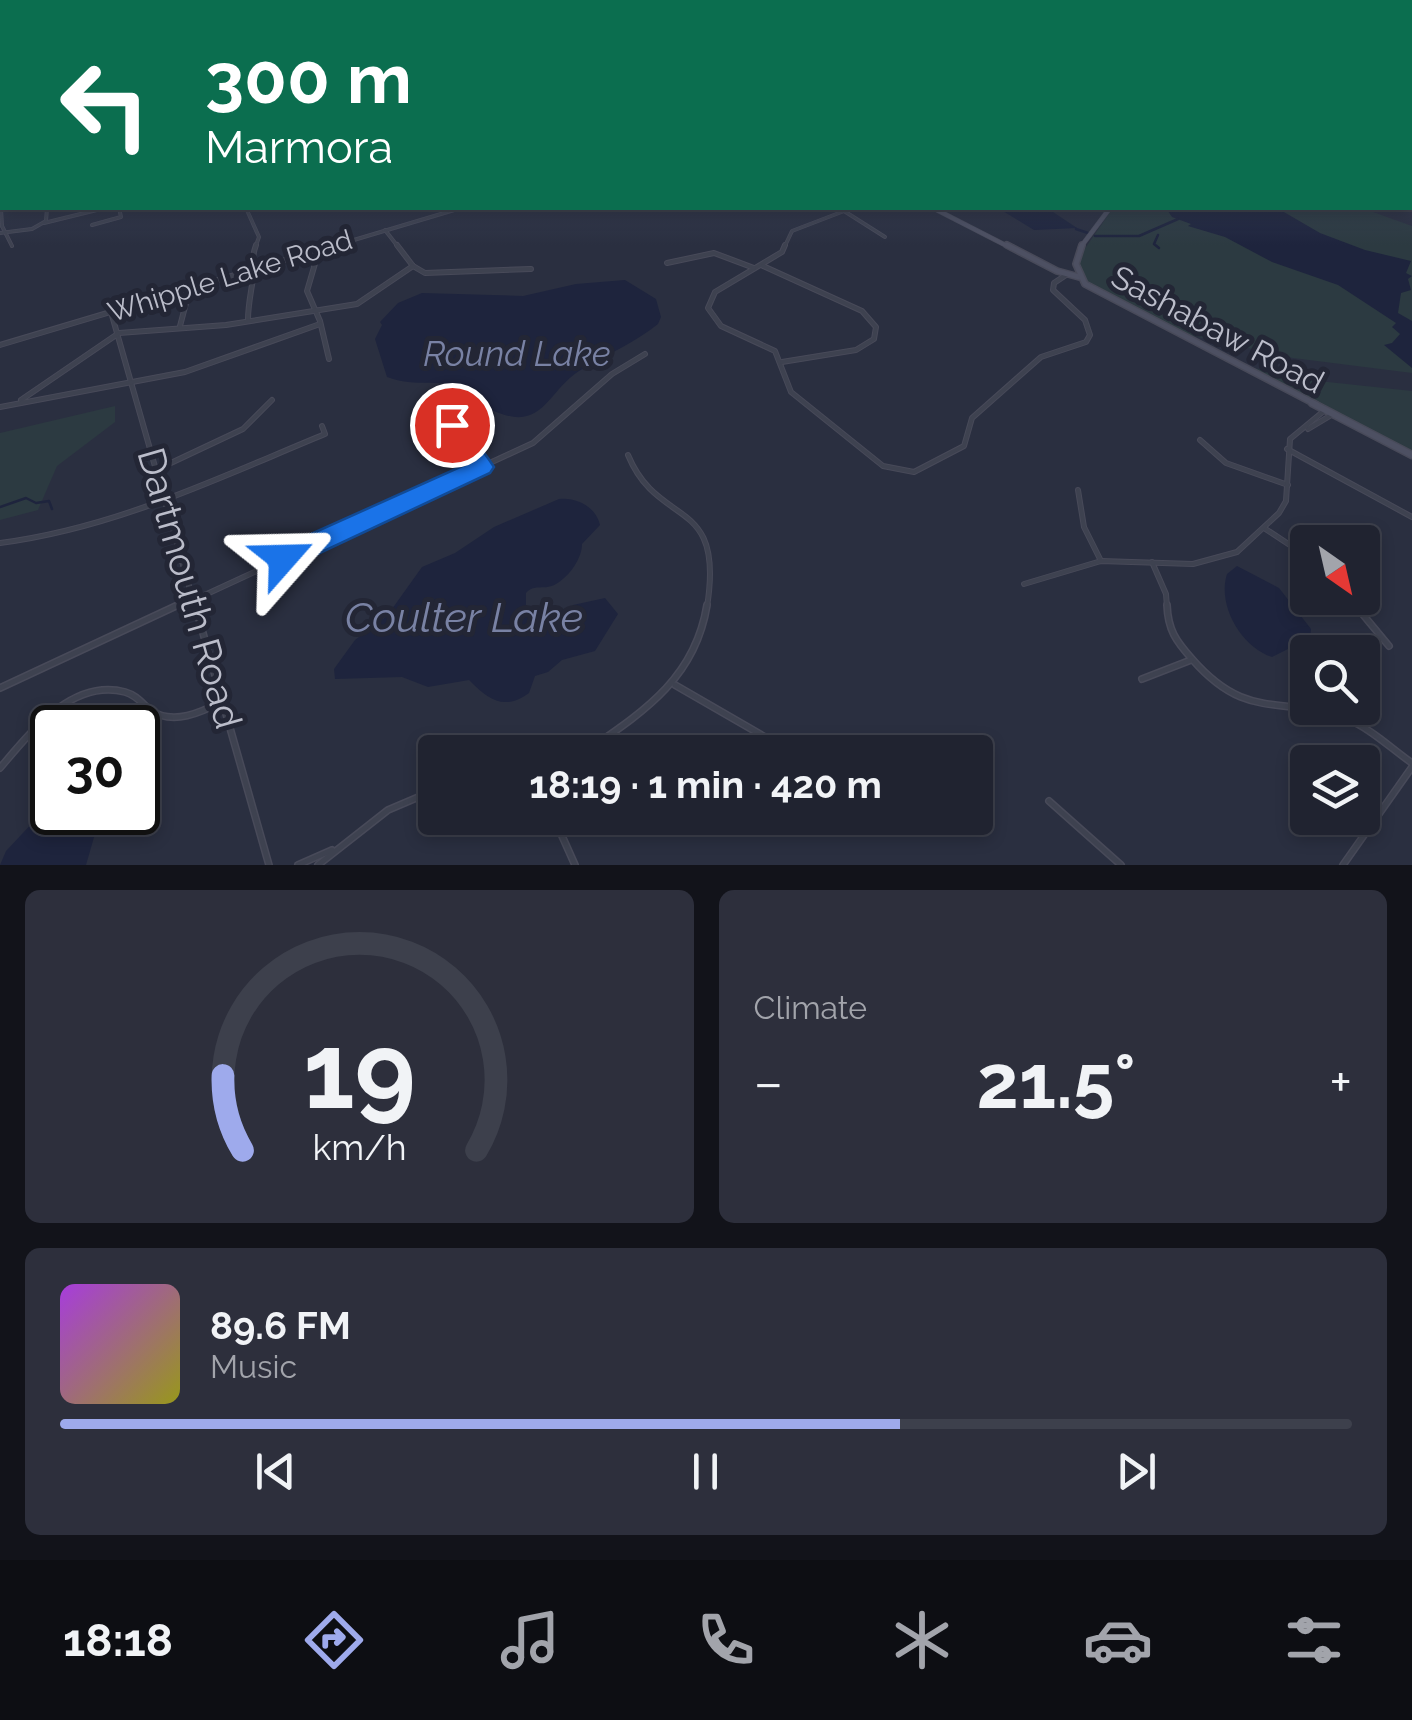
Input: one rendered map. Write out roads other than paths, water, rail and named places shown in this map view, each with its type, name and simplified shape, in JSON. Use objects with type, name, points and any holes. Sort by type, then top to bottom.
[{"type":"main road","points":[[937,210],[1066,275],[1079,277]]},
{"type":"main road","name":"Sashabaw Road","points":[[1109,210],[1074,258],[1079,277],[1100,294],[1412,455]]},
{"type":"street","points":[[44,222],[47,210]]},
{"type":"street","points":[[1,229],[32,229],[44,222],[96,210]]},
{"type":"street","points":[[92,224],[122,217],[120,210]]},
{"type":"street","points":[[247,210],[259,238],[250,262],[254,274],[248,290],[248,322]]},
{"type":"street","name":"Whipple Lake Road","points":[[0,345],[454,210]]},
{"type":"street","points":[[886,237],[844,210],[792,232],[784,250],[715,292],[709,300],[709,312],[720,326],[770,347],[782,362],[791,392],[853,444],[893,470],[922,470],[964,446],[972,418],[1035,361],[1088,340],[1088,323],[1052,290],[1066,275]]},
{"type":"street","points":[[386,230],[413,266],[428,273],[531,268]]},
{"type":"street","points":[[8,232],[12,246]]},
{"type":"street","points":[[319,250],[307,285],[329,359]]},
{"type":"street","points":[[667,263],[714,253],[754,268]]},
{"type":"street","points":[[760,264],[862,311],[876,327],[874,339],[862,348],[782,362]]},
{"type":"street","points":[[21,400],[120,333],[248,322],[314,308],[357,304],[413,266]]},
{"type":"street","points":[[180,326],[190,288]]},
{"type":"street","name":"Dartmouth Road","points":[[111,312],[269,865]]},
{"type":"street","points":[[0,407],[228,359],[320,324]]},
{"type":"street","points":[[0,688],[536,442],[557,427],[602,379],[644,354]]},
{"type":"street","points":[[156,470],[242,429],[272,400]]},
{"type":"street","points":[[442,409],[482,467]]},
{"type":"street","points":[[1303,430],[1325,410]]},
{"type":"street","points":[[1024,584],[1101,561],[1211,562],[1243,548],[1283,507],[1288,484],[1286,449],[1293,435],[1321,424],[1333,414]]},
{"type":"street","points":[[0,542],[66,535],[166,502],[325,434],[322,426]]},
{"type":"street","points":[[1200,440],[1226,463],[1288,484]]},
{"type":"street","points":[[1286,449],[1316,461],[1412,517]]},
{"type":"street","points":[[610,735],[666,696],[675,685],[702,640],[712,576],[712,551],[691,517],[657,497],[634,476],[628,455]]},
{"type":"street","points":[[1078,490],[1084,527],[1101,561]]},
{"type":"street","points":[[1264,528],[1290,545]]},
{"type":"street","points":[[1152,562],[1166,594],[1168,628],[1211,681],[1236,698],[1272,709],[1315,709],[1338,715],[1412,765],[1343,865]]},
{"type":"street","points":[[1363,615],[1388,646]]},
{"type":"street","points":[[1142,678],[1191,660]]},
{"type":"street","points":[[675,685],[762,735]]},
{"type":"street","points":[[0,768],[33,730],[82,696],[123,691],[156,714],[168,716],[199,713],[223,701]]},
{"type":"street","points":[[318,865],[336,848],[418,796]]},
{"type":"street","points":[[1050,801],[1121,865]]},
{"type":"street","points":[[562,835],[575,865]]},
{"type":"street","points":[[298,865],[336,848]]},
{"type":"water","points":[[1001,210],[1050,210],[1077,228],[1034,230]]},
{"type":"water","points":[[1167,210],[1280,210],[1320,233],[1365,250],[1411,261],[1406,273],[1412,276],[1408,279],[1411,290],[1401,293],[1398,313],[1412,321],[1412,368],[1384,345],[1400,334],[1392,327],[1396,323],[1338,285],[1272,262],[1225,237],[1172,217]]},
{"type":"water","name":"Round Lake","points":[[625,280],[656,299],[661,317],[658,324],[579,371],[544,406],[526,416],[514,417],[485,407],[471,389],[461,386],[387,377],[375,339],[380,322],[398,303],[422,293],[523,296],[576,284]]},
{"type":"water","name":"Coulter Lake","points":[[559,499],[585,504],[600,525],[582,544],[577,561],[561,581],[526,593],[526,607],[534,611],[529,620],[553,619],[573,605],[605,598],[618,614],[595,651],[562,660],[548,672],[535,676],[529,693],[504,702],[490,698],[469,680],[428,687],[402,677],[335,679],[334,669],[355,640],[387,616],[422,567],[455,553],[494,527]]},
{"type":"water","points":[[1237,566],[1279,588],[1290,602],[1290,615],[1300,615],[1311,629],[1310,635],[1290,635],[1290,649],[1272,657],[1250,644],[1234,623],[1225,599],[1227,574]]},
{"type":"water","points":[[30,825],[30,835],[95,835],[86,865],[0,865],[6,851]]},
{"type":"waterway","points":[[1095,236],[1139,236],[1178,219]]},
{"type":"waterway","points":[[1076,229],[1088,233]]},
{"type":"waterway","points":[[1158,235],[1154,244],[1159,248]]},
{"type":"waterway","points":[[0,507],[26,498],[36,503],[49,501],[52,509]]}]
